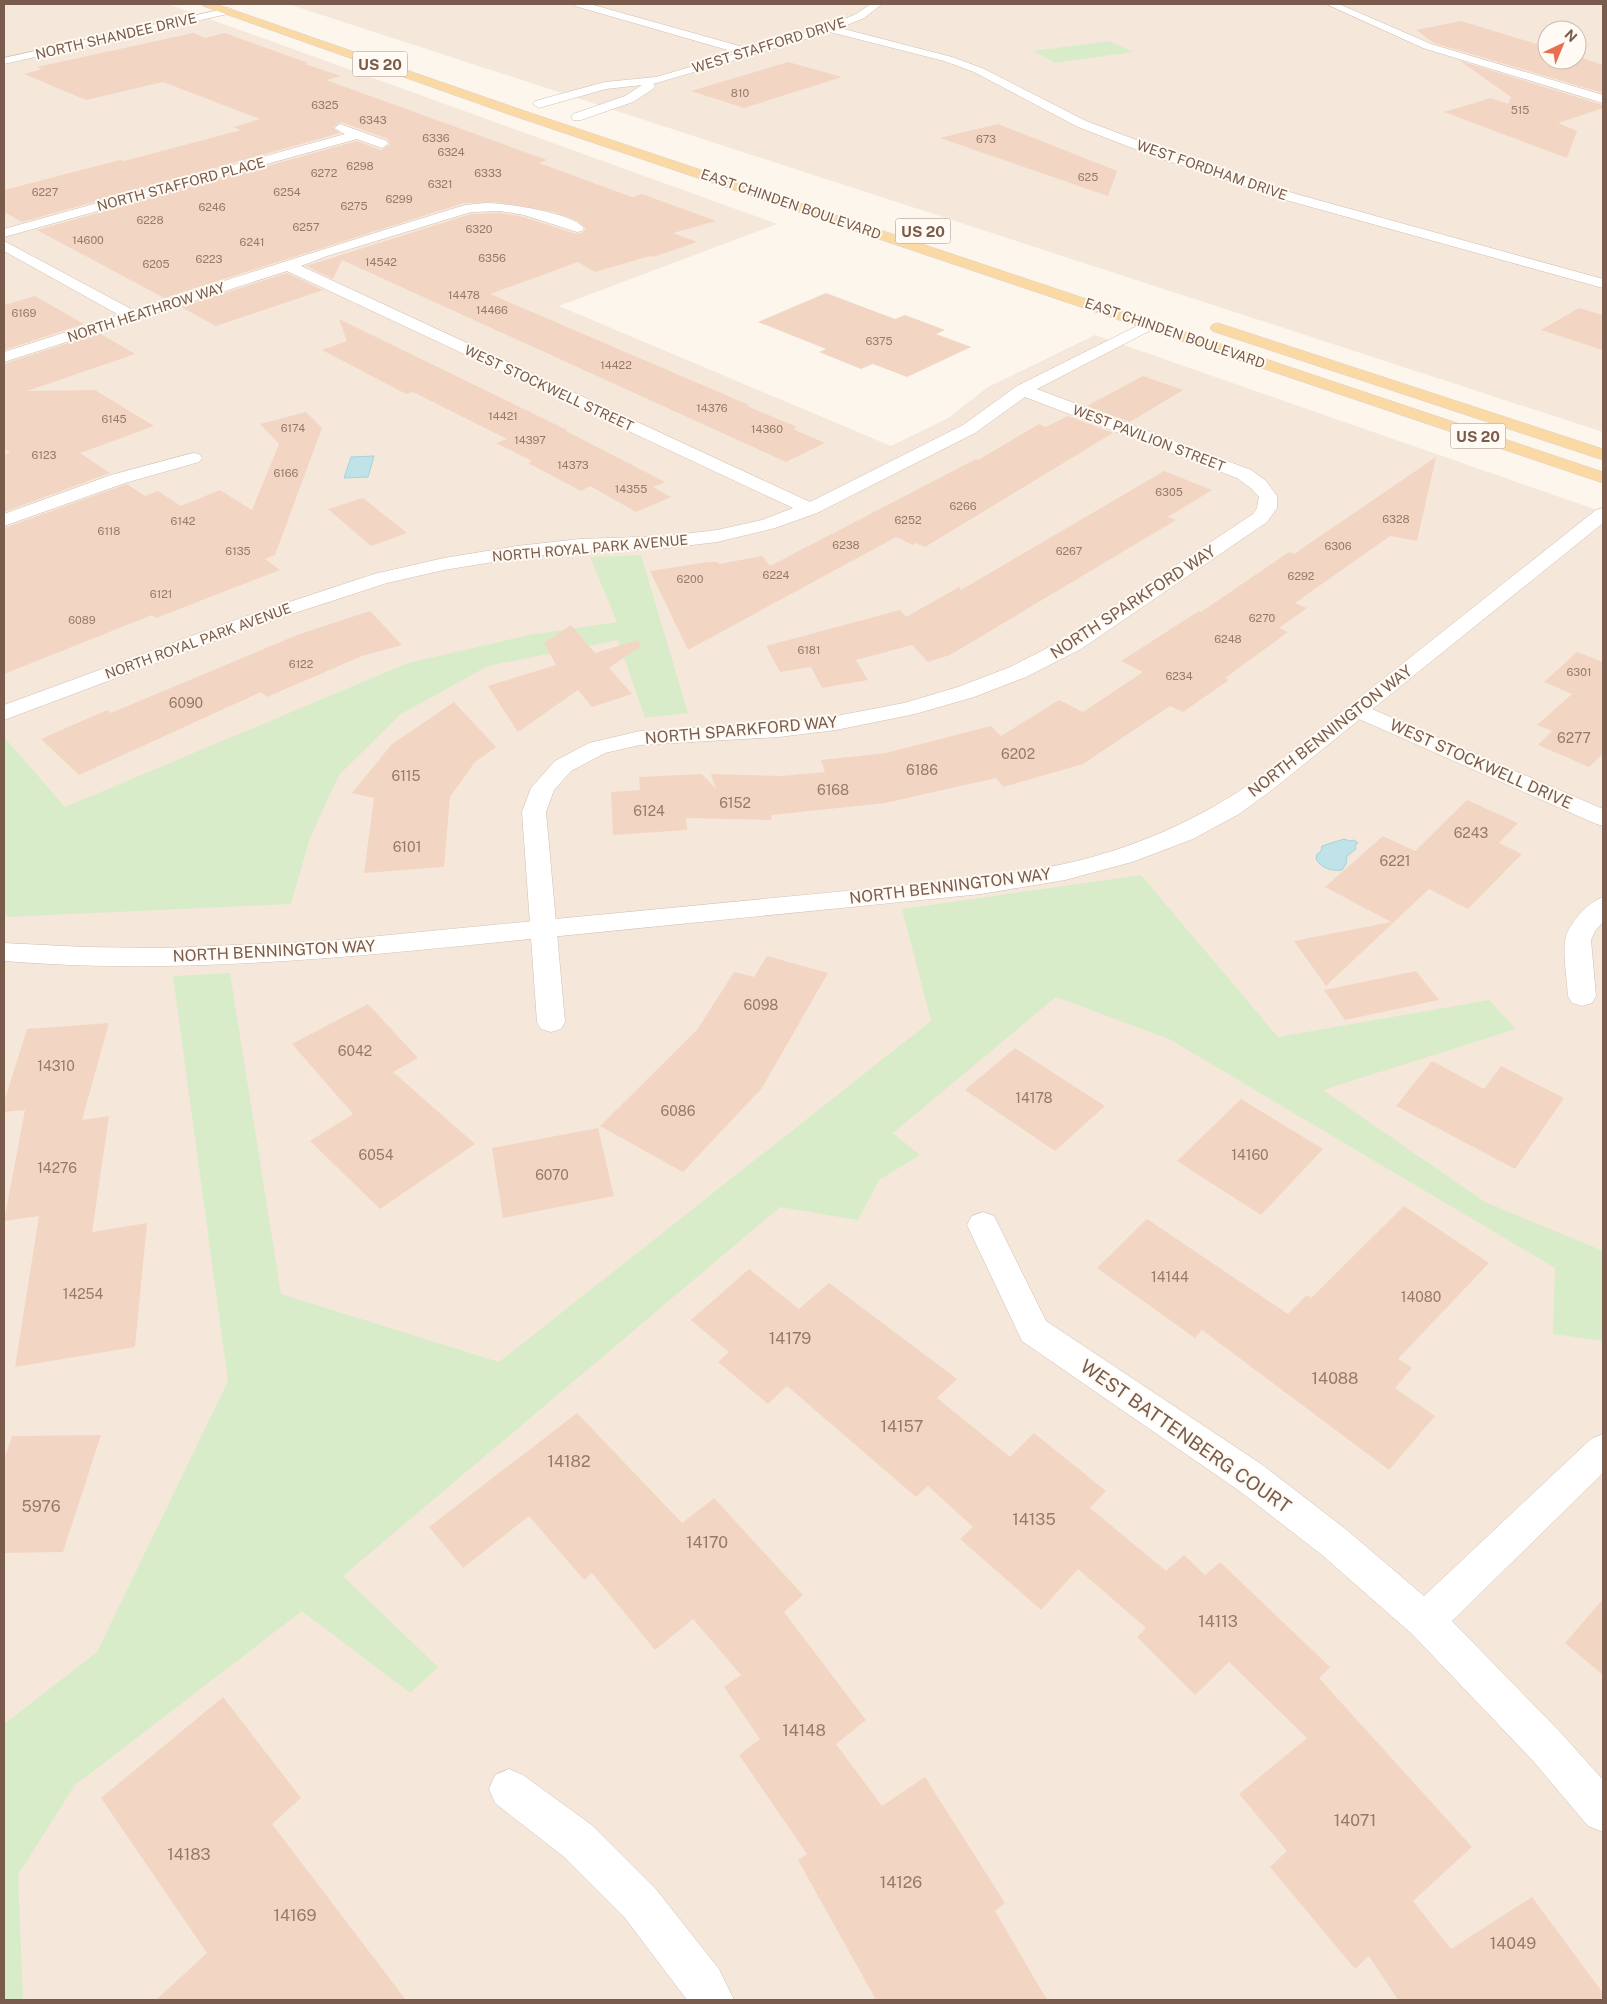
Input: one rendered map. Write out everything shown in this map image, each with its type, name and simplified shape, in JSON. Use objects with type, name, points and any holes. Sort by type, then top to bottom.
[{"type":"main road","name":"EAST CHINDEN BOULEVARD","points":[[207,4],[520,113],[1603,478]]},
{"type":"main road","name":"US 20","points":[[244,4],[390,53]]},
{"type":"main road","points":[[348,53],[391,61],[538,112],[568,116],[596,123]]},
{"type":"main road","points":[[535,102],[568,116]]},
{"type":"main road","points":[[1149,325],[1207,333],[1516,436],[1603,455]]},
{"type":"main road","name":"EAST CHINDEN BOULEVARD","points":[[1208,325],[1603,455]]},
{"type":"street","points":[[579,4],[748,52]]},
{"type":"street","name":"WEST STAFFORD DRIVE","points":[[535,102],[606,86],[657,80],[830,29],[860,16],[877,4]]},
{"type":"street","points":[[1331,4],[1427,46],[1603,99]]},
{"type":"street","name":"NORTH SHANDEE DRIVE","points":[[4,61],[228,11]]},
{"type":"street","name":"WEST FORDHAM DRIVE","points":[[830,29],[948,58],[978,70],[1082,124],[1158,153],[1292,197],[1603,284]]},
{"type":"street","name":"WEST STAFFORD DRIVE","points":[[568,116],[629,99],[657,80]]},
{"type":"street","points":[[334,126],[382,144]]},
{"type":"street","name":"NORTH STAFFORD PLACE","points":[[4,232],[358,135]]},
{"type":"street","name":"NORTH HEATHROW WAY","points":[[4,357],[288,266],[322,253],[470,208],[516,207],[577,228]]},
{"type":"street","points":[[4,245],[132,316]]},
{"type":"street","name":"WEST STOCKWELL STREET","points":[[288,266],[810,510]]},
{"type":"street","name":"NORTH ROYAL PARK AVENUE","points":[[4,713],[245,623],[381,578],[444,564],[517,552],[580,546],[667,542],[717,536],[768,524],[810,510],[969,429],[1023,390],[1149,325]]},
{"type":"street","name":"WEST PAVILION STREET","points":[[1023,390],[1244,474],[1259,485],[1268,496]]},
{"type":"street","points":[[4,520],[118,480],[193,458]]},
{"type":"street","name":"NORTH SPARKFORD WAY","points":[[544,929],[534,812],[543,788],[563,766],[597,748],[640,738],[779,730],[836,723],[908,709],[975,689],[1018,672],[1073,644],[1260,518],[1267,508],[1268,496]]},
{"type":"street","name":"NORTH BENNINGTON WAY","points":[[4,952],[129,958],[241,956],[327,950],[981,886],[1065,872],[1123,856],[1184,833],[1230,809],[1264,785],[1603,514]]},
{"type":"street","name":"WEST STOCKWELL DRIVE","points":[[1358,710],[1603,818]]},
{"type":"street","points":[[1582,996],[1578,940],[1584,927],[1603,906]]},
{"type":"street","points":[[544,929],[551,1022]]},
{"type":"street","name":"WEST BATTENBERG COURT","points":[[983,1225],[1034,1331],[1251,1478],[1335,1543],[1425,1622],[1548,1748],[1603,1811]]},
{"type":"street","points":[[1425,1622],[1603,1450]]},
{"type":"street","points":[[509,1789],[578,1841],[640,1903],[703,1985],[712,2000]]},
{"type":"shaded area","points":[[4,4],[168,4],[777,224],[559,306],[891,446],[948,418],[988,387],[1095,335],[1603,512],[1603,2000],[4,2000]]},
{"type":"shaded area","points":[[288,4],[1603,4],[1603,432]]},
{"type":"green space","points":[[1110,41],[1133,52],[1056,63],[1033,51]]},
{"type":"green space","points":[[641,555],[688,713],[645,718],[618,640],[488,666],[401,714],[339,775],[310,838],[291,904],[9,917],[4,913],[4,737],[65,807],[408,663],[529,635],[617,622],[590,557]]},
{"type":"green space","points":[[1141,875],[1278,1037],[1489,1000],[1516,1029],[1323,1090],[1485,1202],[1603,1251],[1603,1341],[1553,1334],[1555,1268],[1169,1039],[1056,997],[893,1133],[920,1155],[879,1180],[858,1220],[780,1207],[343,1576],[438,1667],[410,1693],[302,1611],[74,1786],[18,1875],[23,2000],[4,2000],[4,1724],[97,1652],[228,1381],[173,976],[230,973],[281,1294],[499,1362],[931,1021],[902,909]]},
{"type":"water","points":[[374,456],[368,477],[344,478],[351,457]]},
{"type":"water","points":[[1344,839],[1354,840],[1358,843],[1355,845],[1356,849],[1347,856],[1346,864],[1342,870],[1331,870],[1321,865],[1316,859],[1322,846]]},
{"type":"building","points":[[1461,21],[1537,44],[1537,70],[1587,70],[1587,59],[1603,65],[1603,93],[1434,43],[1416,30]]},
{"type":"building","points":[[193,33],[205,38],[225,33],[341,76],[326,80],[547,160],[539,163],[632,197],[642,194],[716,221],[673,233],[697,242],[653,257],[650,256],[595,272],[578,262],[490,294],[749,405],[747,406],[797,427],[793,429],[825,443],[786,462],[342,260],[333,279],[306,266],[471,214],[500,213],[524,217],[576,234],[582,233],[586,229],[578,221],[554,212],[496,202],[464,203],[164,298],[37,230],[357,141],[381,150],[390,145],[388,139],[341,122],[332,127],[340,133],[22,222],[4,212],[4,190],[241,130],[233,127],[260,119],[163,82],[86,100],[24,74],[42,69],[37,67]]},
{"type":"building","points":[[1460,61],[1603,105],[1603,108],[1558,123],[1577,131],[1567,158],[1444,112],[1491,98],[1508,104],[1511,97]]},
{"type":"building","points":[[788,62],[842,77],[744,108],[691,91]]},
{"type":"building","points":[[998,124],[1117,171],[1108,196],[940,138]]},
{"type":"building","points":[[287,273],[323,290],[216,326],[181,307]]},
{"type":"building","points":[[826,293],[895,319],[905,315],[945,330],[936,334],[971,347],[907,377],[873,364],[861,369],[819,352],[826,349],[758,322]]},
{"type":"building","points":[[35,296],[84,324],[4,350],[4,305]]},
{"type":"building","points":[[1579,308],[1603,315],[1603,350],[1541,330]]},
{"type":"building","points":[[339,319],[567,430],[665,482],[653,487],[671,497],[636,512],[590,486],[581,491],[528,463],[532,461],[496,443],[507,439],[413,392],[406,394],[322,350],[347,341]]},
{"type":"building","points":[[99,333],[135,354],[27,391],[95,390],[154,426],[80,453],[110,473],[4,512],[4,455],[10,452],[4,448],[4,364]]},
{"type":"building","points":[[1143,376],[1183,390],[1130,422],[1087,406]]},
{"type":"building","points":[[306,412],[322,428],[275,555],[265,559],[280,570],[156,618],[152,615],[4,674],[4,528],[127,484],[145,496],[158,491],[181,506],[220,490],[252,510],[279,444],[260,424]]},
{"type":"building","points":[[1068,416],[1113,433],[925,547],[916,543],[913,545],[896,537],[688,650],[650,571],[708,562],[718,562],[719,564],[762,556],[770,566],[976,459],[978,460],[1039,424],[1046,427]]},
{"type":"building","points":[[1436,457],[1417,541],[1390,536],[1295,603],[1307,608],[1279,628],[1288,632],[1225,678],[1229,680],[1183,712],[1170,706],[1083,764],[1003,787],[996,778],[885,803],[772,815],[771,820],[686,818],[687,830],[613,835],[611,792],[640,790],[639,777],[702,774],[716,789],[711,774],[782,776],[825,772],[821,760],[886,753],[991,726],[1001,736],[1059,700],[1083,712],[1143,672],[1121,661],[1199,611],[1201,612],[1289,552],[1294,554]]},
{"type":"building","points":[[1164,471],[1212,490],[1168,517],[1176,520],[950,655],[928,662],[912,645],[856,660],[868,680],[822,688],[811,667],[780,672],[766,646],[900,610],[906,617],[959,587],[961,590]]},
{"type":"building","points":[[363,498],[407,533],[371,546],[328,509]]},
{"type":"building","points":[[370,611],[402,645],[362,656],[267,697],[261,692],[79,775],[41,739],[107,710],[111,713],[297,635]]},
{"type":"building","points":[[571,625],[595,653],[638,640],[641,646],[609,668],[632,694],[592,707],[578,690],[518,732],[488,686],[556,665],[544,643]]},
{"type":"building","points":[[1577,652],[1603,662],[1603,754],[1589,767],[1538,745],[1552,731],[1537,725],[1572,694],[1544,682]]},
{"type":"building","points":[[454,702],[496,747],[475,762],[450,797],[444,867],[364,873],[374,798],[352,793],[392,744]]},
{"type":"building","points":[[1467,800],[1518,823],[1499,843],[1522,854],[1468,909],[1429,889],[1326,986],[1294,941],[1391,922],[1325,887],[1383,836],[1415,851]]},
{"type":"building","points":[[767,956],[828,973],[762,1088],[683,1172],[600,1126],[697,1030],[734,972],[754,977]]},
{"type":"building","points":[[1416,971],[1439,1000],[1345,1020],[1324,990]]},
{"type":"building","points":[[368,1004],[418,1058],[393,1072],[475,1144],[380,1209],[310,1141],[353,1114],[292,1044]]},
{"type":"building","points":[[109,1023],[82,1120],[109,1116],[92,1232],[147,1223],[135,1347],[15,1367],[39,1216],[4,1221],[25,1110],[4,1112],[4,1102],[27,1029]]},
{"type":"building","points":[[1015,1048],[1105,1106],[1055,1151],[965,1090]]},
{"type":"building","points":[[1432,1061],[1484,1089],[1501,1066],[1564,1098],[1515,1169],[1396,1106]]},
{"type":"building","points":[[1241,1099],[1323,1149],[1261,1215],[1177,1161]]},
{"type":"building","points":[[598,1128],[614,1196],[503,1218],[492,1148]]},
{"type":"building","points":[[1404,1206],[1489,1263],[1398,1359],[1412,1368],[1395,1388],[1435,1416],[1389,1470],[1202,1330],[1195,1338],[1097,1268],[1147,1219],[1288,1314],[1307,1295],[1311,1298]]},
{"type":"building","points":[[749,1269],[799,1309],[829,1283],[957,1379],[937,1398],[1010,1457],[1034,1433],[1106,1491],[1090,1508],[1166,1571],[1184,1555],[1205,1575],[1220,1562],[1330,1667],[1319,1678],[1472,1847],[1413,1901],[1451,1949],[1532,1897],[1603,1993],[1603,2000],[1398,2000],[1369,1956],[1355,1969],[1270,1867],[1287,1851],[1239,1794],[1307,1738],[1229,1662],[1195,1695],[1137,1637],[1146,1628],[1078,1569],[1041,1610],[960,1539],[973,1527],[928,1486],[916,1497],[787,1386],[768,1404],[718,1362],[729,1352],[691,1320]]},
{"type":"building","points":[[577,1413],[682,1523],[714,1498],[803,1595],[784,1612],[866,1720],[836,1744],[882,1806],[925,1777],[1005,1903],[995,1911],[1047,2000],[876,2000],[798,1860],[807,1854],[739,1755],[760,1739],[724,1687],[741,1675],[693,1619],[655,1650],[592,1573],[584,1580],[529,1516],[463,1568],[429,1527]]},
{"type":"building","points":[[101,1435],[63,1552],[4,1553],[4,1460],[12,1436]]},
{"type":"building","points":[[1603,1599],[1603,1675],[1565,1643]]},
{"type":"building","points":[[223,1697],[301,1798],[272,1824],[406,2000],[156,2000],[207,1953],[101,1798]]}]
